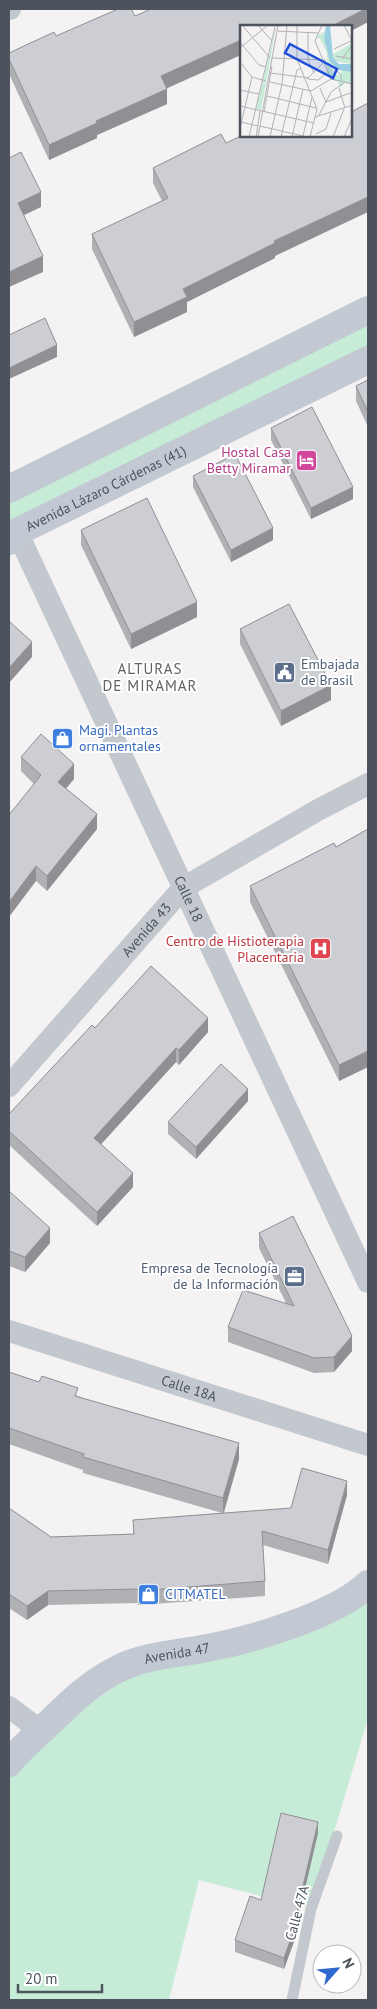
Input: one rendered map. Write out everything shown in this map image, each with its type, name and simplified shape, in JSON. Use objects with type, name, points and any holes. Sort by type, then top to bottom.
[{"type":"main road","points":[[9,489],[368,310]]},
{"type":"main road","name":"Avenida Lázaro Cárdenas (41)","points":[[11,530],[368,360]]},
{"type":"main road","name":"Avenida 47","points":[[9,1763],[92,1685],[119,1668],[157,1657],[209,1648],[266,1633],[309,1618],[358,1594],[368,1584]]},
{"type":"street","name":"Calle 18","points":[[11,530],[183,888],[368,1282]]},
{"type":"street","name":"Avenida 43","points":[[9,1086],[183,888],[318,810],[368,784]]},
{"type":"street","name":"Calle 18A","points":[[9,1332],[368,1445]]},
{"type":"street","points":[[9,1708],[41,1731]]},
{"type":"lane","name":"Calle 47A","points":[[292,2000],[311,1909],[337,1836]]},
{"type":"green space","points":[[368,309],[368,358],[9,541],[9,489]]},
{"type":"green space","points":[[368,1584],[368,1718],[311,1909],[199,1880],[169,2000],[9,2000],[9,1763],[16,1754],[157,1657]]},
{"type":"building","points":[[118,9],[131,9],[135,16],[151,9],[365,9],[334,25],[240,25],[240,40],[161,76],[167,89],[96,121],[97,123],[49,145],[9,59],[9,53],[54,32],[56,36]]},
{"type":"building","points":[[368,103],[368,197],[274,241],[275,243],[183,289],[187,297],[134,322],[92,234],[168,198],[153,168],[221,134],[226,143],[240,136],[240,138],[352,138],[352,111]]},
{"type":"building","points":[[21,152],[41,192],[18,203],[43,256],[9,272],[9,158]]},
{"type":"building","points":[[45,318],[57,345],[9,368],[9,335]]},
{"type":"building","points":[[368,380],[368,412],[356,386]]},
{"type":"building","name":"Hostal Casa Betty Miramar","points":[[312,407],[353,487],[311,508],[271,428]]},
{"type":"building","name":"Hostal Casa Betty Miramar","points":[[235,454],[273,528],[231,550],[193,476]]},
{"type":"building","points":[[147,498],[197,602],[131,634],[81,530]]},
{"type":"building","name":"Embajada de Brasil","points":[[289,604],[331,685],[281,711],[240,629]]},
{"type":"building","points":[[9,621],[32,642],[9,668]]},
{"type":"building","points":[[41,734],[74,764],[58,782],[97,814],[47,876],[36,866],[9,902],[9,815],[41,775],[21,757]]},
{"type":"building","points":[[368,829],[368,1051],[339,1065],[250,886],[334,843],[336,847]]},
{"type":"building","points":[[151,966],[208,1018],[179,1050],[176,1048],[94,1138],[133,1173],[97,1212],[9,1131],[9,1114],[92,1025],[95,1028]]},
{"type":"building","points":[[221,1064],[248,1089],[196,1147],[168,1122]]},
{"type":"building","points":[[9,1191],[50,1228],[25,1257],[9,1251]]},
{"type":"building","name":"Empresa de Tecnología de la Información","points":[[293,1216],[352,1336],[334,1357],[314,1358],[228,1327],[243,1290],[294,1306],[259,1233]]},
{"type":"building","points":[[9,1372],[39,1382],[42,1376],[78,1388],[75,1396],[239,1443],[223,1498],[83,1457],[84,1454],[9,1428]]},
{"type":"building","points":[[302,1468],[347,1481],[328,1550],[262,1531],[265,1581],[138,1591],[138,1589],[48,1591],[27,1606],[9,1594],[9,1508],[51,1537],[134,1534],[133,1520],[291,1508]]},
{"type":"building","points":[[281,1813],[318,1822],[297,1912],[300,1913],[284,1958],[235,1940],[250,1896],[261,1900]]},
{"type":"place","name":"Hostal Casa Betty Miramar","points":[[307,460]]},
{"type":"place","name":"Embajada de Brasil","points":[[285,672]]},
{"type":"place","name":"Magi. Plantas ornamentales","points":[[63,738]]},
{"type":"place","name":"Centro de Histioterapia Placentaria","points":[[320,949]]},
{"type":"place","name":"Empresa de Tecnología de la Información","points":[[294,1276]]},
{"type":"place","name":"CITMATEL","points":[[149,1594]]},
{"type":"district","name":"ALTURAS DE MIRAMAR","points":[[150,676]]}]
